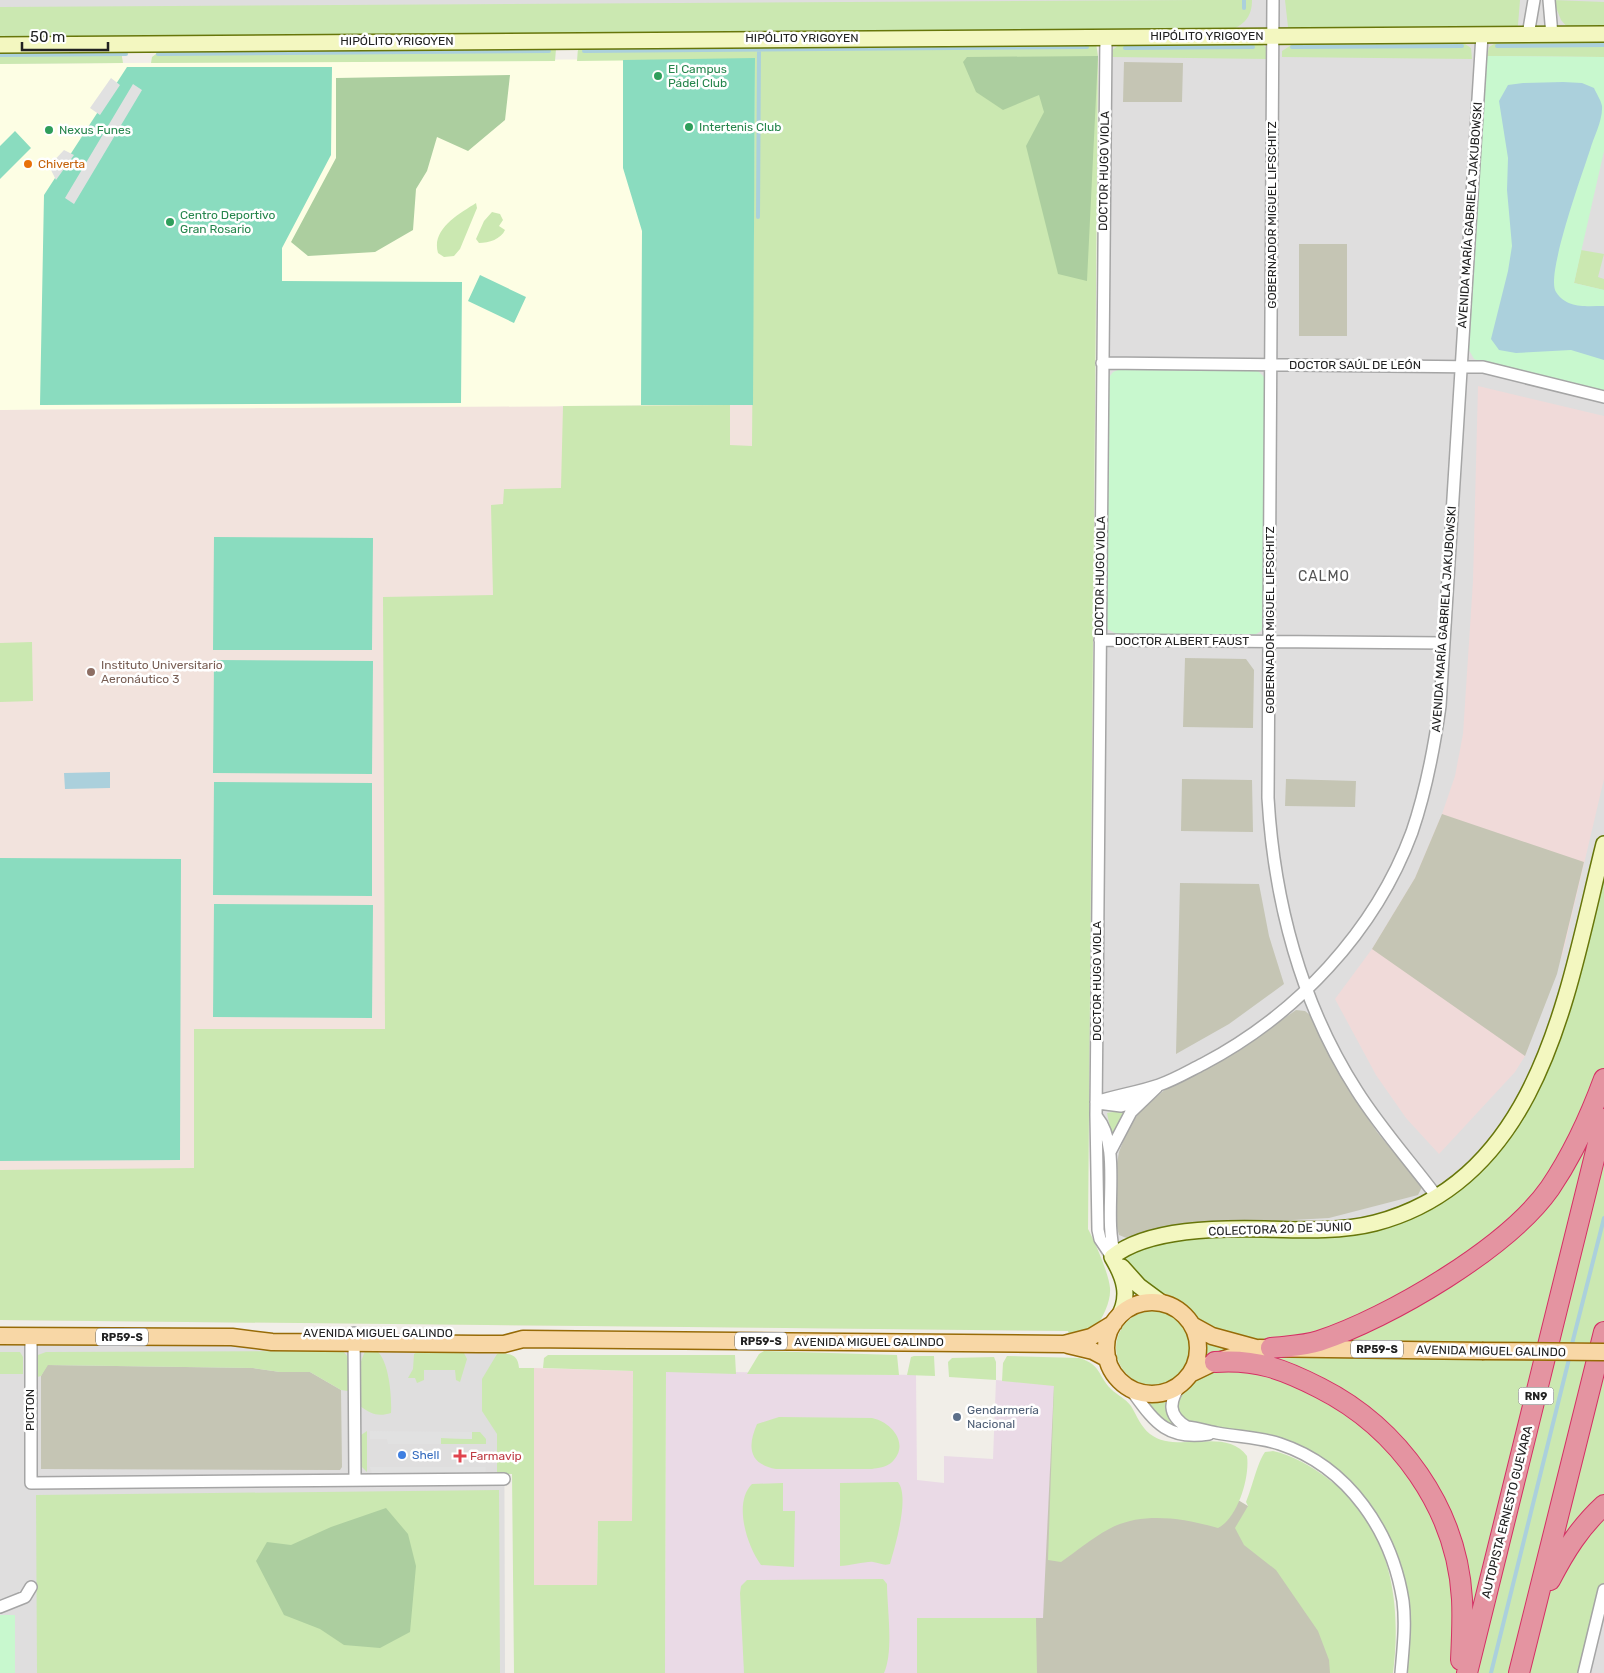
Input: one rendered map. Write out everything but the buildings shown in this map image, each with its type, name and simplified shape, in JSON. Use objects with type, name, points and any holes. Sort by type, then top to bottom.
[{"type":"highway","points":[[1265,1348],[1317,1342],[1362,1323],[1436,1282],[1491,1247],[1513,1230],[1549,1189],[1564,1165],[1579,1140],[1604,1079]]},
{"type":"highway","name":"AUTOPISTA ERNESTO GUEVARA","points":[[1467,1673],[1604,1119]]},
{"type":"highway","points":[[1519,1673],[1604,1332]]},
{"type":"highway","points":[[1215,1362],[1255,1362],[1302,1378],[1356,1409],[1400,1449],[1437,1506],[1451,1540],[1462,1598],[1460,1673]]},
{"type":"highway","points":[[1532,1623],[1550,1579],[1571,1541],[1587,1521],[1604,1505]]},
{"type":"main road","name":"HIPÓLITO YRIGOYEN","points":[[0,45],[1604,34]]},
{"type":"main road","name":"COLECTORA 20 DE JUNIO","points":[[1114,1256],[1131,1245],[1166,1235],[1255,1229],[1311,1230],[1374,1223],[1404,1213],[1438,1197],[1476,1168],[1492,1150],[1523,1104],[1538,1074],[1570,981],[1604,844]]},
{"type":"main road","name":"DOCTOR HUGO VIOLA","points":[[1114,1256],[1131,1278],[1162,1303]]},
{"type":"main road","name":"DOCTOR HUGO VIOLA","points":[[1114,1256],[1124,1281],[1125,1290],[1123,1310],[1116,1320]]},
{"type":"main road","points":[[1162,1303],[1174,1307],[1192,1325],[1197,1337],[1196,1363],[1185,1379],[1161,1393],[1145,1393],[1129,1387],[1116,1375],[1108,1359],[1107,1340],[1116,1320],[1138,1304],[1162,1303]]},
{"type":"main road","name":"AVENIDA MIGUEL GALINDO","points":[[1064,1344],[1091,1337],[1116,1320]]},
{"type":"main road","name":"AVENIDA MIGUEL GALINDO","points":[[1192,1325],[1212,1336],[1265,1348],[1604,1352]]},
{"type":"main road","name":"AVENIDA MIGUEL GALINDO","points":[[0,1336],[232,1337],[272,1342],[354,1338],[488,1344],[504,1344],[523,1339],[1064,1344],[1093,1351],[1108,1359]]},
{"type":"main road","name":"AVENIDA MIGUEL GALINDO","points":[[1185,1379],[1215,1362],[1265,1348]]},
{"type":"street","name":"GOBERNADOR MIGUEL LIFSCHITZ","points":[[1273,0],[1268,798],[1270,833],[1283,914],[1294,952],[1319,1020],[1357,1090],[1381,1126],[1438,1197]]},
{"type":"street","points":[[1528,35],[1534,0]]},
{"type":"street","points":[[1549,0],[1552,34]]},
{"type":"street","name":"AVENIDA MARÍA GABRIELA JAKUBOWSKI","points":[[1096,1102],[1158,1085],[1240,1042],[1283,1011],[1307,988],[1359,929],[1378,900],[1411,832],[1425,789],[1435,744],[1444,643],[1482,35]]},
{"type":"street","name":"DOCTOR HUGO VIOLA","points":[[1106,37],[1096,1115],[1098,1230],[1100,1239],[1114,1256]]},
{"type":"street","name":"DOCTOR SAÚL DE LEÓN","points":[[1102,363],[1483,367],[1604,397]]},
{"type":"street","name":"DOCTOR ALBERT FAUST","points":[[1100,640],[1444,643]]},
{"type":"street","name":"AVENIDA MARÍA GABRIELA JAKUBOWSKI","points":[[1110,1153],[1123,1125],[1143,1099],[1158,1085]]},
{"type":"street","name":"AVENIDA MARÍA GABRIELA JAKUBOWSKI","points":[[1096,1102],[1121,1106],[1143,1099]]},
{"type":"street","name":"DOCTOR HUGO VIOLA","points":[[1096,1115],[1105,1130],[1110,1153],[1110,1226],[1114,1256]]},
{"type":"street","name":"PICTON","points":[[31,1336],[30,1483],[355,1480]]},
{"type":"street","points":[[354,1338],[355,1480],[504,1479]]},
{"type":"street","points":[[1185,1379],[1172,1401],[1172,1410],[1177,1421],[1187,1427],[1282,1444],[1328,1470],[1350,1489],[1372,1516],[1386,1540],[1395,1564],[1403,1602],[1404,1641],[1401,1673]]},
{"type":"street","points":[[1129,1387],[1157,1424],[1172,1433],[1200,1436],[1218,1433]]},
{"type":"street","points":[[0,1607],[25,1597],[30,1586]]},
{"type":"street","points":[[1584,1673],[1604,1590]]},
{"type":"shaded area","points":[[0,0],[1604,0],[1604,844],[1554,1032],[1492,1150],[1404,1213],[1115,1255],[1100,1239],[1105,37],[0,45]]},
{"type":"shaded area","points":[[755,58],[753,405],[563,406],[0,486],[450,407],[0,410],[0,64]]},
{"type":"shaded area","points":[[1124,62],[1183,63],[1182,102],[1123,102]]},
{"type":"shaded area","points":[[111,78],[120,85],[100,115],[90,108]]},
{"type":"shaded area","points":[[133,84],[142,90],[74,204],[65,198]]},
{"type":"shaded area","points":[[64,150],[74,155],[56,180],[49,166]]},
{"type":"shaded area","points":[[1299,244],[1347,244],[1347,336],[1299,336]]},
{"type":"shaded area","points":[[1478,386],[1604,416],[1604,779],[1563,953],[1525,1056],[1515,1072],[1439,1154],[1406,1118],[1376,1075],[1335,999],[1372,949],[1415,878],[1442,814],[1455,776],[1463,734],[1473,581]]},
{"type":"shaded area","points":[[753,405],[747,911],[1069,1331],[0,1320],[0,410]]},
{"type":"shaded area","points":[[1185,658],[1246,659],[1254,670],[1253,728],[1183,727]]},
{"type":"shaded area","points":[[1182,779],[1252,780],[1253,832],[1181,831]]},
{"type":"shaded area","points":[[1286,779],[1356,781],[1355,807],[1285,806]]},
{"type":"shaded area","points":[[1442,814],[1584,862],[1557,974],[1525,1056],[1372,949],[1415,878]]},
{"type":"shaded area","points":[[1180,883],[1259,884],[1269,936],[1284,984],[1229,1024],[1176,1054]]},
{"type":"shaded area","points":[[1296,1010],[1305,1011],[1310,1015],[1335,1067],[1357,1102],[1377,1132],[1422,1187],[1418,1195],[1329,1218],[1178,1226],[1152,1230],[1129,1239],[1119,1235],[1117,1228],[1116,1169],[1119,1152],[1128,1129],[1140,1111],[1168,1087],[1239,1050]]},
{"type":"shaded area","points":[[0,1336],[504,1344],[505,1673],[0,1673]]},
{"type":"shaded area","points":[[47,1365],[253,1368],[280,1372],[310,1372],[341,1390],[342,1467],[340,1470],[41,1469],[41,1376]]},
{"type":"shaded area","points":[[534,1368],[633,1371],[632,1521],[598,1522],[597,1585],[534,1585]]},
{"type":"shaded area","points":[[666,1371],[916,1375],[917,1480],[944,1483],[944,1456],[993,1459],[996,1380],[1054,1385],[1044,1618],[917,1618],[917,1673],[665,1673]]},
{"type":"shaded area","points":[[1054,1385],[1235,1493],[1238,1500],[1248,1506],[1362,1673],[917,1673],[917,1618],[1043,1618]]},
{"type":"shaded area","points":[[370,1431],[472,1432],[472,1439],[441,1438],[441,1444],[388,1444],[387,1439],[370,1439]]},
{"type":"shaded area","points":[[370,1467],[486,1467],[485,1475],[372,1474]]},
{"type":"shaded area","points":[[1604,1590],[1604,1673],[1584,1673]]},
{"type":"green space","points":[[1252,0],[1249,16],[1239,26],[1229,31],[0,38],[0,7]]},
{"type":"green space","points":[[1285,0],[1520,0],[1518,25],[1515,29],[1293,31],[1288,27]]},
{"type":"green space","points":[[1553,0],[1604,2],[1604,29],[1569,29],[1561,20]]},
{"type":"green space","points":[[1604,39],[1604,57],[1487,56],[1489,47],[1499,41]]},
{"type":"green space","points":[[1258,42],[1267,48],[1268,59],[1111,57],[1111,51],[1122,43]]},
{"type":"green space","points":[[1462,42],[1471,48],[1472,59],[1282,57],[1282,51],[1293,44]]},
{"type":"green space","points":[[1096,43],[1098,56],[1088,1229],[1104,1267],[1110,1293],[1104,1314],[1096,1328],[1069,1335],[1068,1331],[0,1320],[0,1170],[194,1168],[194,1029],[385,1029],[383,597],[493,595],[491,505],[503,504],[504,489],[561,488],[563,406],[730,405],[730,445],[752,446],[755,59],[577,61],[578,48]]},
{"type":"green space","points":[[553,46],[556,49],[555,61],[151,63],[152,57],[160,51]]},
{"type":"green space","points":[[0,51],[121,51],[123,63],[0,64]]},
{"type":"green space","points":[[1098,56],[1087,281],[1058,274],[1026,146],[1044,112],[1039,95],[1003,110],[976,92],[963,62],[967,57]]},
{"type":"green space","points":[[1487,56],[1604,57],[1604,151],[1574,283],[1604,290],[1604,391],[1479,361],[1474,359],[1469,350]]},
{"type":"green space","points":[[755,58],[753,405],[641,405],[642,231],[623,168],[623,60]]},
{"type":"green space","name":"Centro Deportivo Gran Rosario","points":[[127,67],[332,67],[331,155],[282,248],[282,281],[462,282],[461,403],[40,405],[44,195]]},
{"type":"green space","points":[[510,75],[505,120],[468,151],[437,137],[427,171],[416,189],[413,230],[375,252],[308,256],[291,242],[336,158],[336,78]]},
{"type":"green space","points":[[15,131],[31,148],[0,179],[0,146]]},
{"type":"green space","points":[[476,203],[477,208],[460,249],[454,256],[444,257],[438,253],[437,244],[442,230],[455,217]]},
{"type":"green space","points":[[492,212],[500,214],[503,220],[499,226],[505,230],[501,236],[494,240],[479,243],[476,239],[484,221]]},
{"type":"green space","points":[[1581,250],[1604,254],[1598,277],[1604,279],[1604,290],[1574,283]]},
{"type":"green space","points":[[480,275],[526,297],[514,323],[468,301]]},
{"type":"green space","points":[[1118,370],[1258,371],[1266,379],[1265,620],[1261,631],[1256,634],[1117,634],[1107,629],[1105,625],[1107,380],[1113,372]]},
{"type":"green space","points":[[214,537],[373,538],[372,650],[213,650]]},
{"type":"green space","points":[[32,642],[33,701],[0,702],[0,643]]},
{"type":"green space","points":[[214,660],[373,661],[372,774],[213,773]]},
{"type":"green space","points":[[214,782],[372,783],[372,896],[213,895]]},
{"type":"green space","points":[[1604,844],[1604,1590],[1584,1673],[1401,1673],[1404,1641],[1395,1564],[1351,1489],[1282,1445],[1218,1433],[1175,1417],[1180,1386],[1194,1367],[1196,1361],[1198,1353],[1197,1338],[1187,1318],[1173,1307],[1155,1298],[1119,1263],[1131,1245],[1148,1240],[1374,1223],[1476,1168],[1538,1074]]},
{"type":"green space","points":[[0,858],[181,859],[180,1160],[0,1161]]},
{"type":"green space","points":[[214,904],[373,905],[372,1018],[213,1017]]},
{"type":"green space","points":[[1124,1110],[1126,1112],[1113,1133],[1111,1132],[1107,1113]]},
{"type":"green space","points":[[1153,1311],[1167,1314],[1179,1322],[1187,1334],[1190,1348],[1187,1362],[1179,1374],[1167,1382],[1153,1385],[1139,1382],[1127,1374],[1119,1362],[1116,1348],[1119,1334],[1127,1322],[1139,1314]]},
{"type":"green space","points":[[343,1351],[348,1357],[348,1391],[341,1390],[310,1372],[280,1372],[253,1368],[48,1365],[41,1376],[37,1377],[38,1355],[46,1352]]},
{"type":"green space","points":[[365,1351],[377,1351],[384,1363],[390,1389],[391,1413],[375,1414],[360,1406],[360,1364]]},
{"type":"green space","points":[[764,1351],[897,1355],[899,1375],[747,1374],[759,1354]]},
{"type":"green space","points":[[0,1352],[20,1352],[23,1357],[23,1374],[0,1374]]},
{"type":"green space","points":[[417,1352],[464,1353],[467,1359],[460,1382],[456,1380],[455,1370],[424,1370],[424,1380],[417,1383],[415,1378],[408,1378],[413,1369],[414,1354]]},
{"type":"green space","points":[[497,1354],[514,1356],[519,1368],[534,1368],[534,1585],[597,1585],[598,1521],[632,1521],[633,1371],[543,1368],[544,1358],[548,1355],[735,1355],[736,1374],[666,1372],[665,1673],[514,1673],[512,1474],[497,1474],[497,1434],[482,1411],[482,1379]]},
{"type":"green space","points":[[934,1356],[935,1376],[907,1375],[911,1357]]},
{"type":"green space","points":[[1007,1356],[1079,1358],[1096,1367],[1111,1389],[1129,1403],[1142,1425],[1150,1434],[1161,1440],[1173,1442],[1214,1441],[1238,1447],[1247,1456],[1247,1475],[1237,1506],[1231,1515],[1218,1528],[1191,1521],[1163,1518],[1149,1518],[1121,1523],[1091,1540],[1061,1562],[1048,1560],[1054,1386],[1002,1381],[1003,1363]]},
{"type":"green space","points":[[994,1357],[996,1362],[996,1380],[949,1377],[948,1362],[952,1358]]},
{"type":"green space","points":[[1167,1396],[1166,1411],[1176,1427],[1167,1426],[1150,1407],[1148,1400],[1158,1400]]},
{"type":"green space","points":[[779,1417],[872,1418],[879,1420],[892,1429],[896,1435],[899,1442],[897,1456],[891,1463],[872,1469],[776,1469],[767,1467],[755,1459],[751,1447],[752,1440],[757,1424]]},
{"type":"green space","points":[[367,1431],[367,1472],[361,1466],[361,1435]]},
{"type":"green space","points":[[472,1432],[480,1432],[486,1439],[486,1444],[441,1444],[441,1438],[472,1439]]},
{"type":"green space","points":[[1273,1451],[1308,1465],[1342,1489],[1365,1516],[1376,1536],[1385,1557],[1394,1603],[1396,1626],[1393,1673],[1330,1673],[1329,1660],[1318,1631],[1276,1570],[1244,1545],[1235,1528],[1248,1506],[1246,1502],[1262,1457],[1265,1452]]},
{"type":"green space","points":[[898,1482],[903,1499],[902,1510],[890,1564],[883,1565],[870,1562],[840,1566],[840,1483]]},
{"type":"green space","points":[[783,1483],[783,1511],[795,1511],[794,1567],[761,1565],[747,1536],[744,1525],[743,1502],[746,1492],[752,1484]]},
{"type":"green space","points":[[499,1490],[500,1673],[37,1673],[36,1495]]},
{"type":"green space","points":[[386,1508],[408,1534],[416,1566],[410,1632],[380,1648],[344,1645],[320,1629],[284,1615],[256,1561],[267,1542],[291,1545],[331,1527]]},
{"type":"green space","points":[[883,1579],[887,1584],[889,1629],[889,1653],[884,1673],[744,1673],[740,1593],[741,1586],[747,1580]]},
{"type":"green space","points":[[0,1615],[15,1615],[15,1673],[0,1673]]},
{"type":"green space","points":[[917,1618],[1036,1618],[1037,1673],[917,1673]]},
{"type":"water","points":[[1563,82],[1582,83],[1594,88],[1602,106],[1602,111],[1566,223],[1554,282],[1556,292],[1571,304],[1604,306],[1604,360],[1571,350],[1516,353],[1499,350],[1491,339],[1508,271],[1512,246],[1507,190],[1508,158],[1499,101],[1508,85]]},
{"type":"water","points":[[110,772],[110,788],[65,789],[64,773]]},
{"type":"waterway","points":[[1244,0],[1244,8]]},
{"type":"waterway","points":[[1497,46],[1604,45]]},
{"type":"waterway","points":[[1292,47],[1462,46]]},
{"type":"waterway","points":[[584,51],[1087,47]]},
{"type":"waterway","points":[[1125,48],[1253,47]]},
{"type":"waterway","points":[[758,217],[759,49]]},
{"type":"waterway","points":[[158,54],[549,51]]},
{"type":"waterway","points":[[0,55],[126,54]]},
{"type":"waterway","points":[[1571,1348],[1604,1218]]},
{"type":"waterway","points":[[1491,1673],[1570,1355]]},
{"type":"place","name":"El Campus Pádel Club","points":[[658,76]]},
{"type":"place","name":"Intertenis Club","points":[[689,127]]},
{"type":"place","name":"Nexus Funes","points":[[49,130]]},
{"type":"place","name":"Chiverta","points":[[28,164]]},
{"type":"place","name":"Centro Deportivo Gran Rosario","points":[[170,222]]},
{"type":"place","name":"Instituto Universitario Aeronáutico 3","points":[[91,672]]},
{"type":"place","name":"Gendarmería Nacional","points":[[957,1417]]},
{"type":"place","name":"Shell","points":[[402,1455]]},
{"type":"place","name":"Farmavip","points":[[460,1456]]},
{"type":"district","name":"CALMO","points":[[1324,576]]}]
